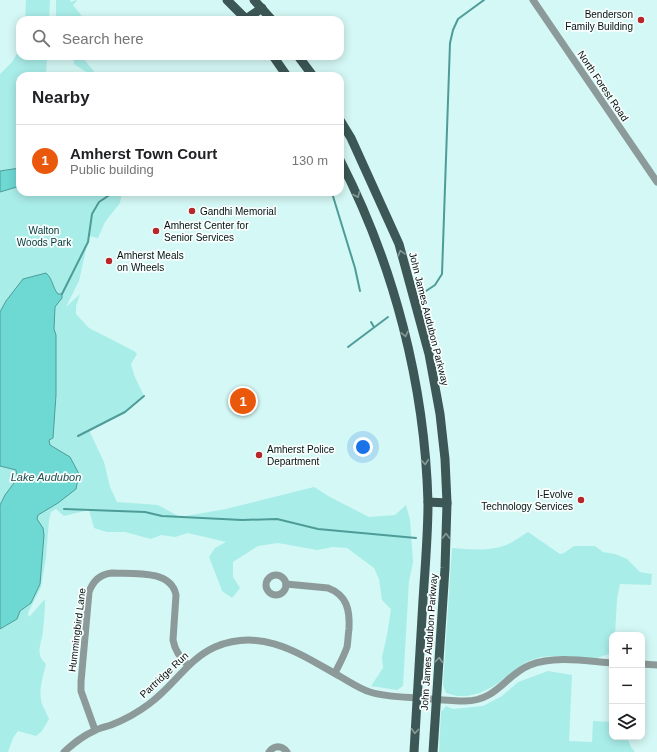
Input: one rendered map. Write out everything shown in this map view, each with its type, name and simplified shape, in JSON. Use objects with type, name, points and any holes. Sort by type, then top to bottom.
[{"type":"main road","points":[[227,0],[242,16]]},
{"type":"main road","points":[[254,0],[269,16]]},
{"type":"main road","points":[[251,16],[262,8]]},
{"type":"main road","points":[[276,60],[284,72]]},
{"type":"main road","points":[[301,60],[310,72]]},
{"type":"main road","name":"John James Audubon Parkway","points":[[344,127],[399,244],[429,354],[440,414],[445,459],[447,503],[445,568],[433,752]]},
{"type":"main road","name":"John James Audubon Parkway","points":[[344,168],[377,244],[403,324],[419,407],[426,464],[428,502],[427,545],[414,752]]},
{"type":"main road","points":[[428,502],[447,503]]},
{"type":"street","name":"North Forest Road","points":[[533,0],[657,182]]},
{"type":"street","name":"Hummingbird Lane","points":[[95,730],[81,691],[81,682],[89,592],[95,580],[106,574],[112,573],[158,576],[170,582],[175,589],[176,595],[173,640],[174,647],[188,665]]},
{"type":"street","points":[[286,584],[328,588],[341,596],[347,604],[350,617],[347,647],[335,673]]},
{"type":"street","name":"Partridge Run","points":[[64,752],[74,742],[95,730],[126,718],[148,705],[171,685],[188,665],[215,647],[232,642],[254,639],[281,645],[335,673],[360,688],[376,694],[468,701],[487,696],[498,690],[526,667],[545,661],[553,660],[609,663]]},
{"type":"street","points":[[645,664],[657,665]]},
{"type":"street","points":[[269,752],[272,748],[278,746],[284,748],[287,752]]},
{"type":"green space","points":[[26,0],[50,0],[49,16],[25,16]]},
{"type":"green space","points":[[56,0],[70,0],[71,2],[77,1],[73,5],[82,16],[56,16]]},
{"type":"green space","name":"Walton Woods Park","points":[[16,56],[16,60],[47,60],[46,72],[16,72],[16,196],[121,196],[120,203],[105,222],[98,238],[89,236],[79,281],[66,307],[80,294],[76,306],[76,314],[89,328],[134,351],[137,354],[131,364],[134,375],[144,396],[125,412],[89,430],[104,462],[110,487],[117,502],[158,505],[180,517],[226,509],[314,487],[369,517],[395,515],[406,505],[410,520],[413,562],[409,581],[403,686],[397,690],[371,686],[383,668],[382,657],[391,609],[382,600],[379,579],[374,568],[347,548],[333,547],[317,550],[278,543],[258,546],[233,562],[233,577],[240,588],[232,598],[222,591],[209,557],[215,548],[226,542],[188,533],[175,537],[161,535],[151,539],[125,532],[107,532],[94,528],[89,510],[64,516],[56,509],[51,512],[49,520],[46,557],[41,587],[28,613],[29,617],[45,599],[40,656],[46,664],[41,684],[41,699],[49,719],[42,731],[36,736],[18,731],[13,738],[8,752],[0,752],[0,74],[12,62]]},
{"type":"green space","points":[[74,60],[84,60],[95,72],[86,72],[74,64]]},
{"type":"green space","points":[[528,532],[560,554],[574,546],[595,546],[603,552],[615,554],[627,559],[640,572],[652,574],[651,585],[620,584],[617,599],[615,632],[609,632],[609,654],[597,658],[554,656],[541,657],[526,662],[494,686],[480,693],[467,696],[457,696],[446,693],[443,685],[452,548],[479,550],[492,549],[512,542]]},
{"type":"green space","points":[[548,671],[572,675],[569,741],[592,742],[593,721],[609,722],[609,740],[628,740],[635,752],[439,752],[441,712],[446,706],[453,709],[483,706],[502,696],[518,682]]},
{"type":"water","points":[[16,169],[16,187],[0,192],[0,171]]},
{"type":"water","name":"Lake Audubon","points":[[46,273],[58,294],[62,294],[62,298],[55,307],[54,329],[56,335],[56,395],[53,438],[49,440],[50,445],[70,457],[79,474],[76,489],[58,503],[38,515],[37,519],[43,528],[44,535],[40,584],[31,603],[20,611],[17,619],[0,629],[0,505],[5,495],[17,479],[16,470],[0,466],[0,312],[6,301],[23,279]]},
{"type":"waterway","points":[[426,291],[435,285],[442,274],[450,43],[453,30],[458,19],[484,0]]},
{"type":"waterway","points":[[62,294],[88,242],[92,214],[99,202],[108,196]]},
{"type":"waterway","points":[[333,196],[355,268],[360,291]]},
{"type":"waterway","points":[[348,347],[388,317]]},
{"type":"waterway","points":[[371,322],[374,327]]},
{"type":"waterway","points":[[78,436],[125,412],[144,396]]},
{"type":"waterway","points":[[64,509],[145,512],[162,516],[242,520],[277,519],[318,529],[416,538]]},
{"type":"place","name":"Benderson Family Building","points":[[641,20]]},
{"type":"place","name":"Gandhi Memorial","points":[[192,211]]},
{"type":"place","name":"Amherst Center for Senior Services","points":[[156,231]]},
{"type":"place","name":"Amherst Meals on Wheels","points":[[109,261]]},
{"type":"place","name":"Amherst Town Court","points":[[243,401]]},
{"type":"place","name":"Amherst Police Department","points":[[259,455]]},
{"type":"place","name":"I-Evolve Technology Services","points":[[581,500]]}]
